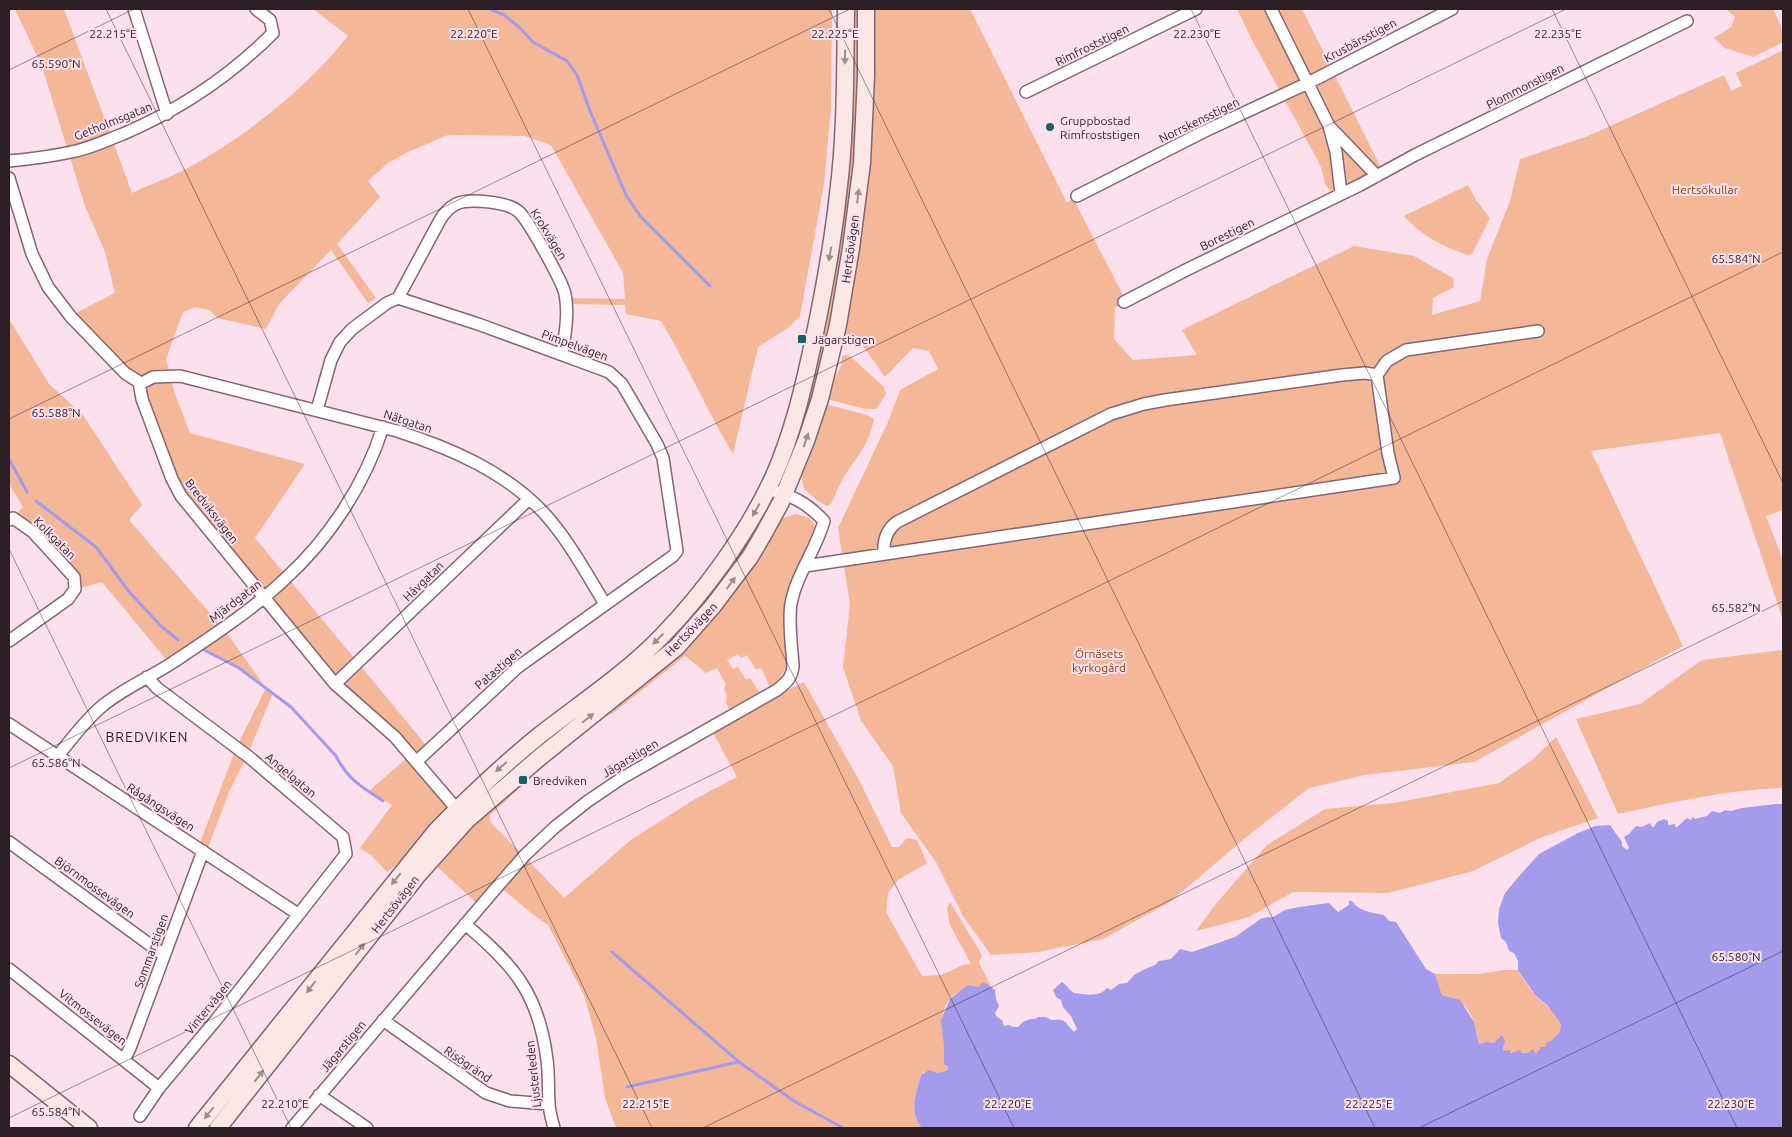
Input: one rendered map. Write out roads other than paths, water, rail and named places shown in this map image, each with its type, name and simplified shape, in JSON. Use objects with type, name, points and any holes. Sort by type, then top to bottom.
[{"type":"main road","name":"Hertsövägen","points":[[218,1128],[417,876],[462,815],[472,793],[507,762],[622,672],[660,638],[712,578],[748,524],[767,489],[790,433],[804,384],[830,253],[840,172],[845,96],[846,9]]},
{"type":"main road","name":"Hertsövägen","points":[[197,1128],[407,866],[462,815],[539,758],[677,647],[714,606],[750,557],[785,494],[806,441],[820,399],[838,325],[845,288],[862,163],[866,76],[866,9]]},
{"type":"main road","points":[[9,1064],[89,1128]]},
{"type":"street","name":"Getholmsgatan","points":[[134,9],[167,114]]},
{"type":"street","name":"Getholmsgatan","points":[[9,161],[88,148],[167,114],[220,80],[249,58],[273,34],[270,20],[256,9]]},
{"type":"street","name":"Rimfroststigen","points":[[1026,92],[1196,9]]},
{"type":"street","points":[[1271,9],[1329,126],[1336,152],[1342,193]]},
{"type":"street","name":"Krusbärsstigen","points":[[1308,83],[1452,9]]},
{"type":"street","name":"Plommonstigen","points":[[1342,193],[1687,21]]},
{"type":"street","name":"Norrskensstigen","points":[[1077,196],[1203,132],[1308,83]]},
{"type":"street","points":[[1329,126],[1377,176]]},
{"type":"street","points":[[9,178],[32,254],[48,286],[71,317],[125,374],[140,384]]},
{"type":"street","name":"Borestigen","points":[[1124,302],[1342,193]]},
{"type":"street","name":"Krokvägen","points":[[398,298],[440,220],[448,209],[455,204],[466,201],[511,206],[523,216],[562,285],[567,311],[562,354]]},
{"type":"street","points":[[317,410],[331,360],[340,342],[352,329],[387,303],[398,298]]},
{"type":"street","name":"Pimpelvägen","points":[[398,298],[603,369],[618,379],[658,444],[666,470],[677,551],[605,604]]},
{"type":"street","points":[[805,566],[1394,478],[1388,453],[1377,374],[1387,361],[1406,350],[1538,331]]},
{"type":"street","points":[[884,554],[885,536],[897,522],[1111,414],[1165,400],[1349,374],[1377,374]]},
{"type":"street","name":"Nätgatan","points":[[140,384],[153,377],[174,375],[383,427],[432,443],[476,462],[508,482],[544,513],[571,548],[605,604]]},
{"type":"street","name":"Bredviksvägen","points":[[140,384],[142,399],[177,490],[335,684],[396,736],[462,815]]},
{"type":"street","name":"Mjärdgatan","points":[[58,756],[75,734],[101,707],[227,626],[286,579],[306,558],[341,513],[369,464],[383,427]]},
{"type":"street","name":"Jägarstigen","points":[[292,1128],[525,855],[556,827],[588,801],[622,778],[777,690],[789,680],[793,672],[791,603],[805,566],[820,536],[824,521],[810,507],[785,494],[767,489]]},
{"type":"street","name":"Håvgatan","points":[[335,684],[529,499]]},
{"type":"street","name":"Kolkgatan","points":[[9,520],[13,518],[33,532],[74,577],[74,589],[68,599],[9,641]]},
{"type":"street","name":"Patastigen","points":[[417,761],[518,667],[605,604]]},
{"type":"street","name":"Angelgatan","points":[[147,678],[157,688],[249,757],[343,838],[346,854],[298,914]]},
{"type":"street","name":"Rågångsvägen","points":[[9,724],[298,914]]},
{"type":"street","name":"Björnmossevägen","points":[[9,842],[164,954]]},
{"type":"street","name":"Sommarstigen","points":[[124,1060],[203,851]]},
{"type":"street","name":"Vintervägen","points":[[140,1116],[159,1088],[216,1020],[298,914]]},
{"type":"street","name":"Ljusterleden","points":[[465,924],[495,949],[514,972],[534,1006],[543,1036],[547,1062],[549,1104],[554,1128]]},
{"type":"street","name":"Vitmossevägen","points":[[9,969],[159,1088]]},
{"type":"street","name":"Risögränd","points":[[383,1020],[486,1093],[510,1101],[549,1104]]},
{"type":"street","points":[[319,1095],[366,1128]]},
{"type":"waterway","points":[[490,9],[504,15],[533,42],[567,61],[577,75],[590,111],[626,195],[640,216],[710,286]]},
{"type":"waterway","points":[[9,459],[27,492]]},
{"type":"waterway","points":[[36,501],[96,547],[130,593],[161,626],[178,640]]},
{"type":"waterway","points":[[204,650],[239,668],[291,707],[336,756],[345,771],[362,787],[383,801]]},
{"type":"waterway","points":[[612,952],[739,1062],[794,1101],[843,1128]]},
{"type":"waterway","points":[[627,1087],[738,1062]]},
{"type":"place","name":"Gruppbostad Rimfroststigen","points":[[1050,127]]},
{"type":"place","name":"Jägarstigen","points":[[802,339]]},
{"type":"place","name":"Bredviken","points":[[523,780]]},
{"type":"district","name":"BREDVIKEN","points":[[147,737]]},
{"type":"park label","name":"Hertsökullar","points":[[1705,189]]},
{"type":"park label","name":"Örnäsets kyrkogård","points":[[1099,660]]}]
